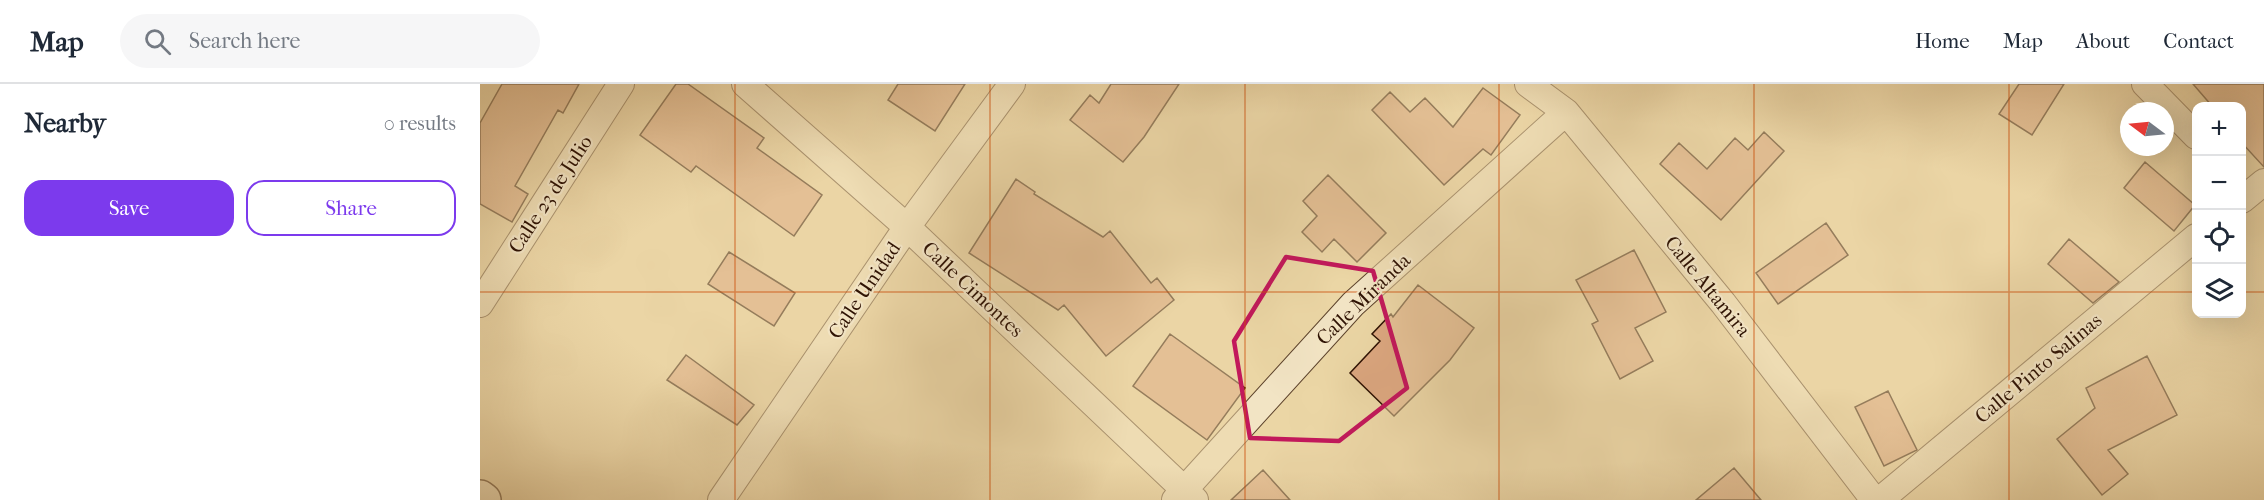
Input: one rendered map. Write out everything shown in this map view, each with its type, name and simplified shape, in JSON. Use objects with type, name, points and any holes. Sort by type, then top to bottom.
[{"type":"street","name":"Calle 23 de Julio","points":[[480,304],[621,84]]},
{"type":"street","name":"Calle Cimontes","points":[[744,84],[908,226],[1185,496]]},
{"type":"street","name":"Calle Unidad","points":[[722,500],[908,226],[1012,84]]},
{"type":"street","name":"Calle Altamira","points":[[1528,84],[1566,112],[1724,303],[1874,500]]},
{"type":"street","points":[[2145,84],[2192,132]]},
{"type":"street","name":"Calle Miranda","points":[[1185,496],[1353,303],[1566,112]]},
{"type":"street","name":"Calle Pinto Salinas","points":[[1880,500],[2192,240]]},
{"type":"street","points":[[480,497],[484,500]]},
{"type":"highlighted area","points":[[1286,257],[1373,271],[1407,388],[1339,441],[1250,438],[1234,341]]},
{"type":"building","points":[[502,84],[579,84],[563,113],[558,110],[515,186],[528,194],[512,222],[480,204],[480,123]]},
{"type":"building","points":[[676,84],[688,84],[764,138],[757,148],[822,195],[794,236],[696,166],[691,172],[640,135]]},
{"type":"building","points":[[898,84],[965,84],[935,131],[888,100]]},
{"type":"building","points":[[1111,84],[1179,84],[1144,137],[1123,162],[1070,120],[1090,95],[1099,103]]},
{"type":"building","points":[[2019,84],[2064,84],[2032,135],[1999,114]]},
{"type":"building","points":[[2193,84],[2264,84],[2264,167],[2246,147],[2246,102],[2209,102]]},
{"type":"building","points":[[1483,88],[1520,115],[1491,155],[1483,149],[1444,185],[1372,110],[1390,92],[1410,112],[1425,98],[1453,127]]},
{"type":"building","points":[[1764,132],[1784,151],[1721,220],[1660,164],[1679,143],[1707,169],[1735,138],[1748,150]]},
{"type":"building","points":[[2145,162],[2192,202],[2192,209],[2174,231],[2124,188]]},
{"type":"building","points":[[1328,175],[1386,233],[1357,262],[1334,239],[1322,252],[1302,232],[1317,216],[1303,201]]},
{"type":"building","points":[[1016,179],[1035,192],[1034,194],[1103,237],[1110,231],[1151,283],[1157,278],[1174,300],[1106,356],[1064,305],[1058,310],[969,253]]},
{"type":"building","points":[[1826,223],[1848,255],[1778,304],[1756,273]]},
{"type":"building","points":[[2069,239],[2119,282],[2093,303],[2048,264]]},
{"type":"building","points":[[1634,250],[1666,312],[1635,328],[1653,361],[1620,379],[1592,324],[1598,321],[1576,280]]},
{"type":"building","points":[[729,252],[795,293],[774,326],[708,284]]},
{"type":"building","points":[[1418,285],[1474,328],[1450,360],[1394,416],[1350,373],[1380,341],[1372,334],[1391,314],[1393,317]]},
{"type":"building","points":[[1170,334],[1245,388],[1207,440],[1133,386]]},
{"type":"building","points":[[686,355],[754,405],[737,425],[667,380]]},
{"type":"building","points":[[2147,356],[2177,415],[2108,450],[2128,474],[2102,495],[2057,439],[2095,408],[2086,388]]},
{"type":"building","points":[[1888,391],[1917,450],[1884,466],[1855,407]]},
{"type":"building","points":[[1734,468],[1761,500],[1696,500]]},
{"type":"building","points":[[1263,470],[1290,500],[1231,500]]}]
